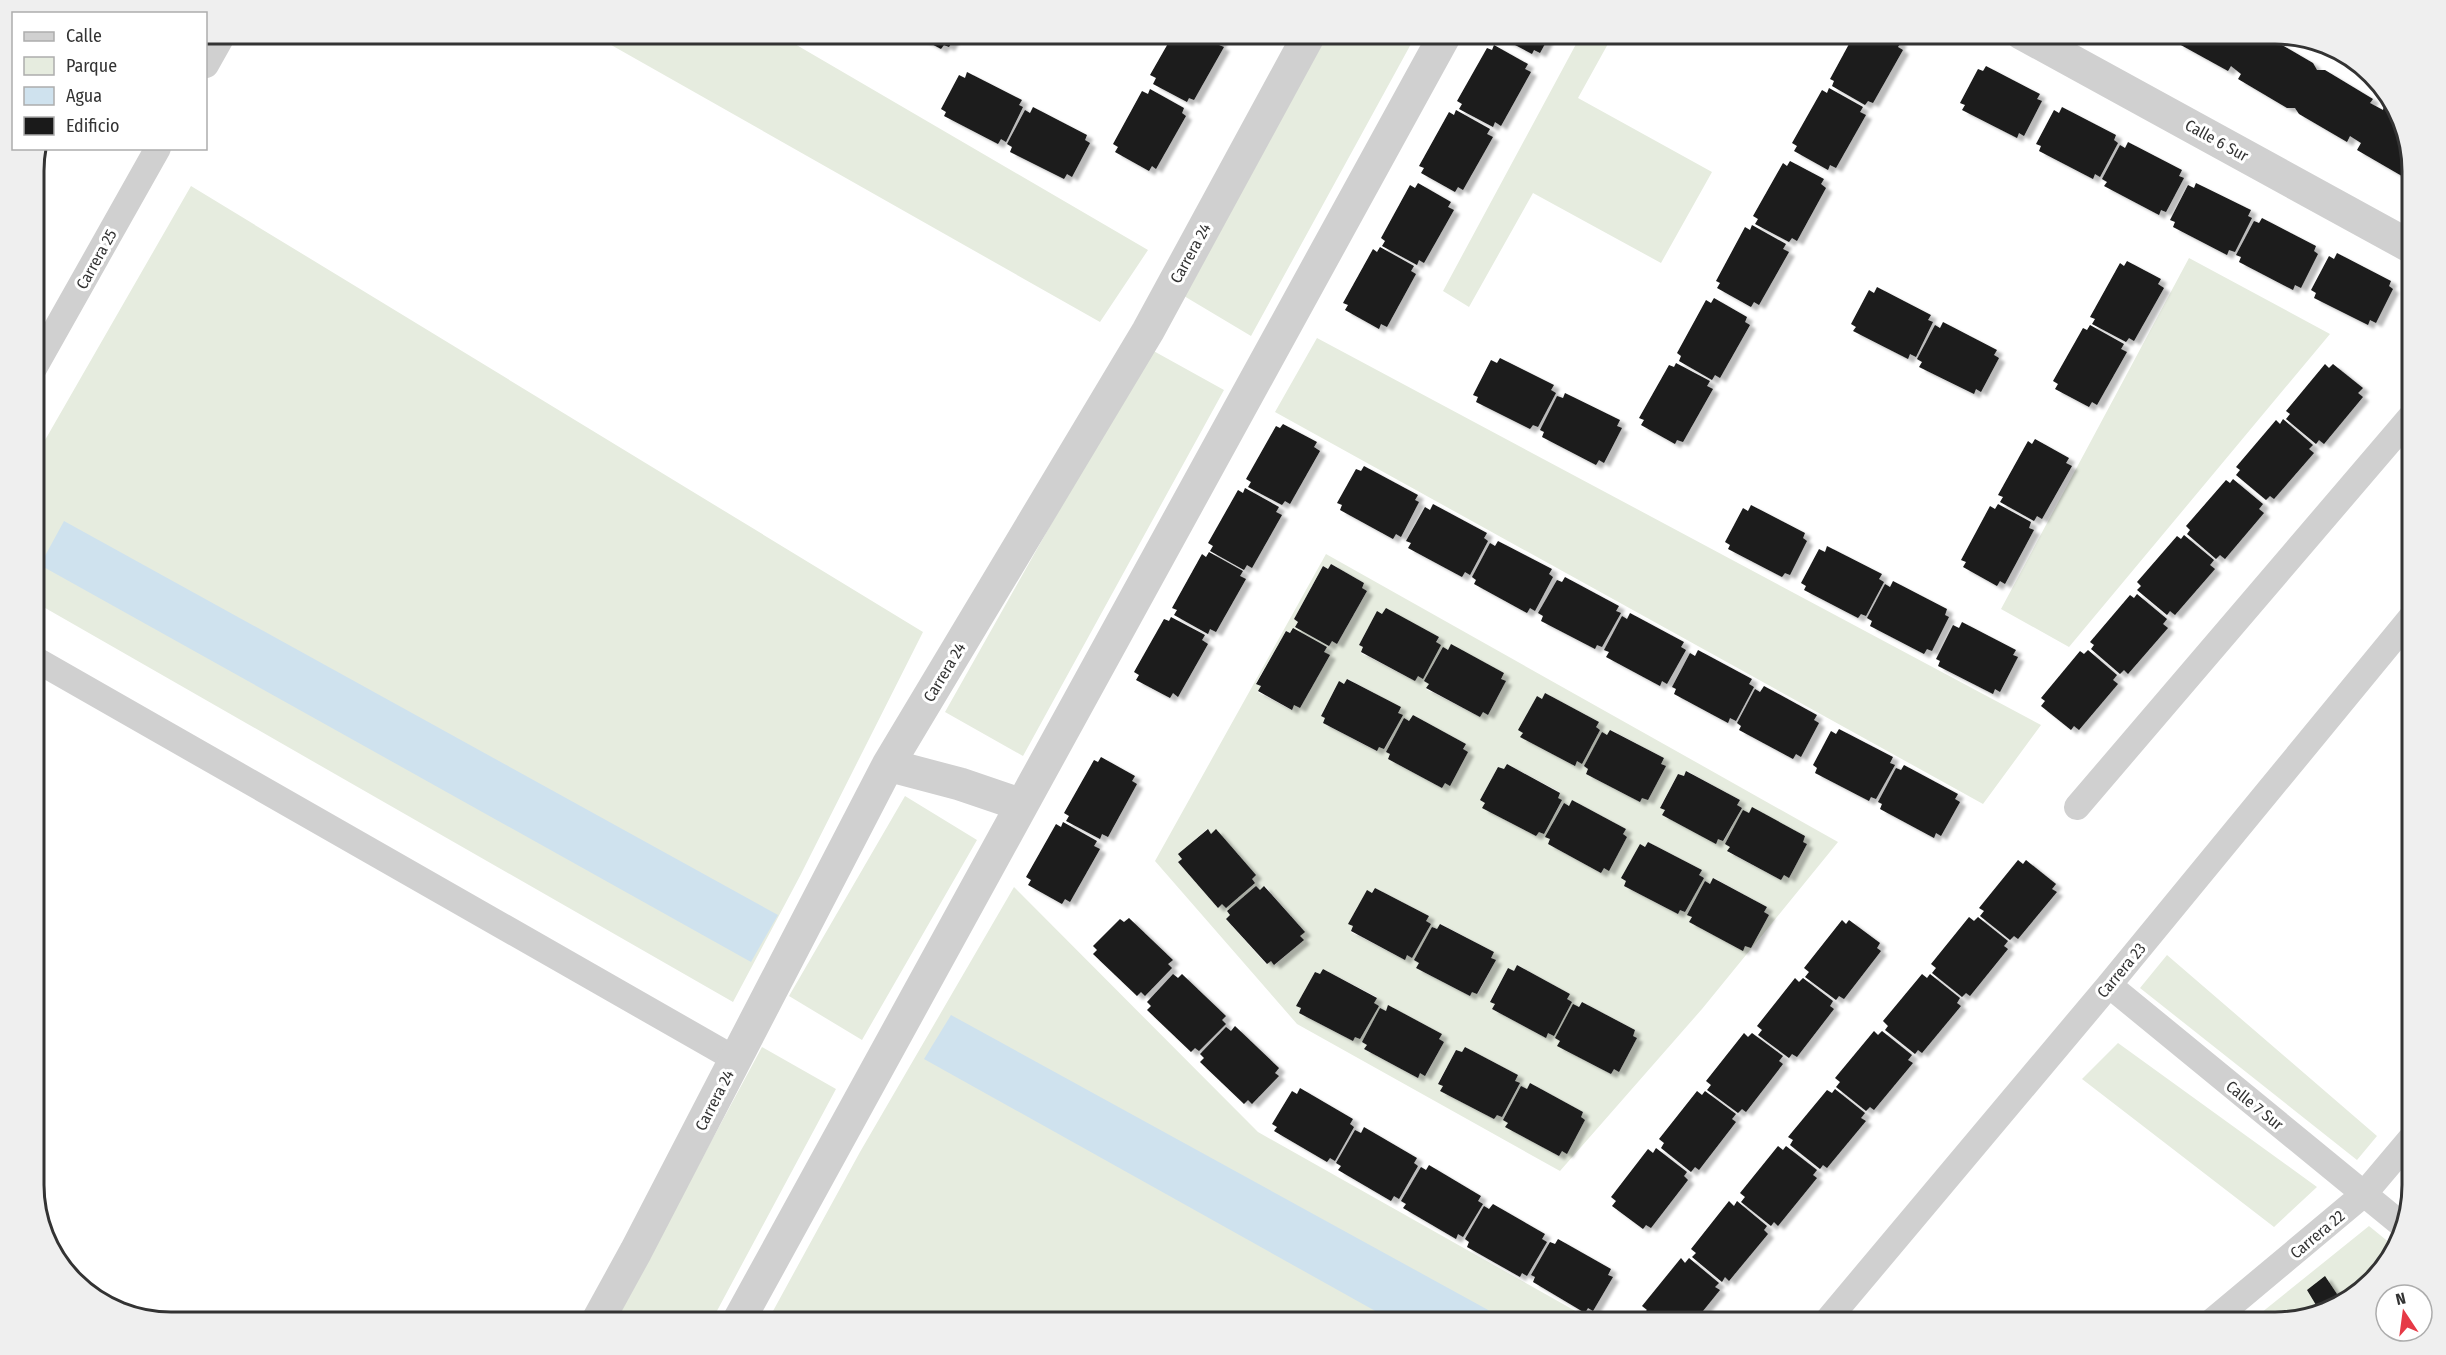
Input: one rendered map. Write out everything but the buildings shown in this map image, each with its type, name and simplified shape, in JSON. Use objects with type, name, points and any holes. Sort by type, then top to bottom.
[{"type":"street","points":[[207,63],[218,44]]},
{"type":"street","name":"Carrera 24","points":[[602,1312],[888,765],[1148,331],[1304,44]]},
{"type":"street","points":[[743,1312],[1440,44]]},
{"type":"street","name":"Calle 6 Sur","points":[[2041,44],[2402,242]]},
{"type":"street","name":"Carrera 25","points":[[44,350],[157,150]]},
{"type":"street","points":[[2078,807],[2402,427]]},
{"type":"street","name":"Carrera 23","points":[[1834,1312],[2109,985],[2402,628]]},
{"type":"street","points":[[44,664],[735,1059]]},
{"type":"street","points":[[888,765],[960,784],[1022,805]]},
{"type":"street","name":"Calle 7 Sur","points":[[2109,985],[2397,1221]]},
{"type":"street","name":"Carrera 22","points":[[2223,1312],[2364,1194],[2402,1149]]},
{"type":"green space","points":[[609,44],[795,44],[1148,250],[1100,322]]},
{"type":"green space","points":[[1322,44],[1411,44],[1251,336],[1184,296]]},
{"type":"green space","points":[[1576,44],[1608,44],[1578,98],[1712,172],[1661,263],[1533,193],[1469,307],[1443,291]]},
{"type":"green space","points":[[191,186],[923,632],[800,876],[733,1002],[44,607],[44,442]]},
{"type":"green space","points":[[2189,258],[2330,334],[2069,647],[2001,609]]},
{"type":"green space","points":[[1317,338],[2041,725],[1983,804],[1275,412]]},
{"type":"green space","points":[[1150,349],[1224,390],[1023,756],[945,712]]},
{"type":"green space","points":[[1326,554],[1838,842],[1702,1009],[1560,1171],[1297,1024],[1155,861]],"holes":[[[1331,564],[1364,583],[1362,588],[1367,591],[1337,644],[1332,641],[1329,646],[1294,619],[1323,566],[1328,569]],[[1386,609],[1439,637],[1423,678],[1418,676],[1415,681],[1361,653],[1363,647],[1359,645],[1377,612],[1382,614]],[[1286,631],[1327,647],[1324,652],[1329,656],[1300,708],[1294,705],[1291,710],[1258,692],[1261,686],[1256,683]],[[1451,645],[1504,673],[1501,679],[1506,681],[1488,715],[1483,712],[1480,717],[1426,689],[1429,684],[1424,681],[1442,648],[1448,650]],[[1348,679],[1400,707],[1398,713],[1402,716],[1385,749],[1379,747],[1376,751],[1323,723],[1325,718],[1321,715],[1339,682],[1344,684]],[[1545,693],[1599,722],[1596,727],[1600,730],[1582,764],[1577,761],[1575,766],[1521,737],[1523,733],[1519,730],[1537,696],[1542,699]],[[1413,715],[1466,744],[1450,785],[1445,783],[1442,788],[1388,759],[1390,754],[1386,752],[1404,718],[1409,721]],[[1611,730],[1664,758],[1661,764],[1666,766],[1648,800],[1642,798],[1640,802],[1586,774],[1588,769],[1584,766],[1602,733],[1607,735]],[[1507,764],[1560,792],[1558,798],[1562,801],[1544,834],[1539,832],[1536,836],[1483,808],[1485,803],[1480,800],[1498,767],[1504,769]],[[1687,771],[1740,800],[1737,805],[1742,808],[1724,841],[1718,839],[1716,843],[1662,815],[1665,810],[1660,807],[1678,774],[1684,776]],[[1572,800],[1626,829],[1623,834],[1627,837],[1609,870],[1604,868],[1601,873],[1548,844],[1550,839],[1546,836],[1563,803],[1569,806]],[[1752,808],[1805,836],[1803,842],[1807,844],[1789,878],[1784,875],[1781,880],[1728,852],[1730,847],[1725,844],[1743,811],[1749,813]],[[1207,829],[1211,834],[1216,830],[1256,875],[1252,879],[1255,883],[1226,908],[1222,904],[1218,908],[1178,862],[1182,859],[1179,854]],[[1648,842],[1702,870],[1699,875],[1704,878],[1685,912],[1680,910],[1678,914],[1624,886]],[[1714,878],[1767,907],[1764,912],[1769,915],[1751,948],[1745,946],[1743,950],[1689,922],[1692,917],[1687,914],[1705,881],[1710,884]],[[1256,886],[1260,890],[1265,886],[1304,931],[1300,936],[1303,940],[1275,965],[1271,961],[1266,964],[1226,919],[1230,915],[1227,911]],[[1375,888],[1429,916],[1426,921],[1431,924],[1412,958],[1407,955],[1405,960],[1351,932],[1353,926],[1349,924]],[[1441,924],[1494,952],[1491,958],[1496,960],[1478,994],[1472,992],[1470,996],[1416,968],[1419,963],[1414,960],[1432,927],[1437,929]],[[1517,965],[1570,994],[1567,999],[1572,1002],[1554,1035],[1548,1033],[1546,1038],[1492,1009],[1495,1004],[1490,1001],[1508,968],[1514,971]],[[1323,969],[1377,997],[1374,1003],[1379,1006],[1360,1039],[1355,1037],[1353,1041],[1299,1013],[1301,1008],[1297,1005],[1315,972],[1320,974]],[[1582,1002],[1635,1030],[1633,1036],[1637,1038],[1619,1072],[1614,1069],[1611,1074],[1558,1046],[1560,1041],[1555,1038]],[[1389,1006],[1442,1034],[1439,1039],[1444,1042],[1426,1075],[1420,1073],[1418,1078],[1364,1049],[1367,1045],[1362,1042],[1380,1008],[1386,1011]],[[1465,1047],[1518,1075],[1515,1081],[1520,1084],[1502,1117],[1497,1115],[1494,1119],[1440,1091],[1443,1086],[1438,1083],[1456,1050],[1462,1052]],[[1530,1083],[1583,1112],[1581,1117],[1585,1120],[1567,1153],[1562,1151],[1559,1156],[1506,1127],[1508,1123],[1503,1119],[1521,1086],[1527,1089]]]},
{"type":"green space","points":[[905,796],[977,840],[862,1040],[789,996]]},
{"type":"green space","points":[[1014,887],[1258,1132],[1577,1312],[772,1312],[860,1152]]},
{"type":"green space","points":[[2167,955],[2377,1136],[2357,1160],[2140,988]]},
{"type":"green space","points":[[2118,1043],[2317,1187],[2274,1227],[2082,1079]]},
{"type":"green space","points":[[762,1047],[836,1089],[716,1312],[619,1312]]},
{"type":"green space","points":[[2369,1226],[2389,1242],[2365,1274],[2339,1295],[2309,1307],[2262,1312]]},
{"type":"water","points":[[64,521],[778,915],[751,962],[44,567],[44,558]]},
{"type":"water","points":[[951,1015],[1492,1312],[1377,1312],[924,1059]]}]
